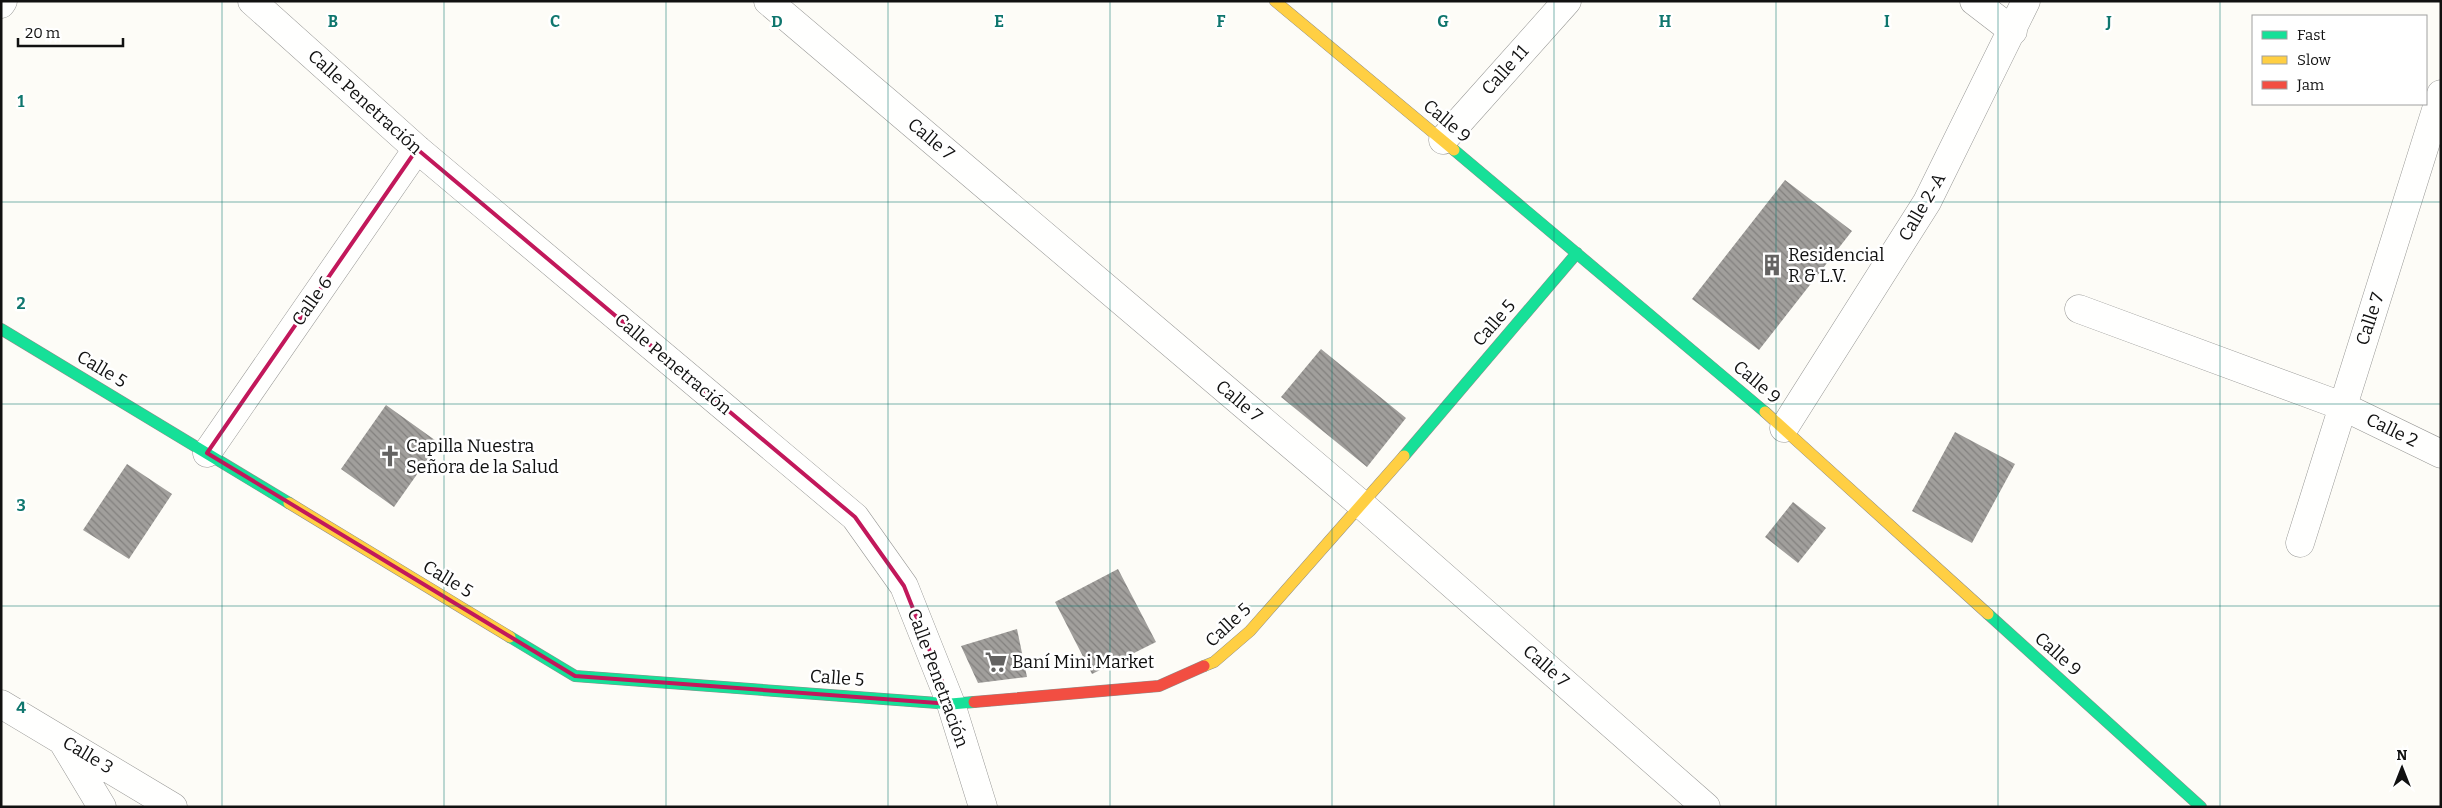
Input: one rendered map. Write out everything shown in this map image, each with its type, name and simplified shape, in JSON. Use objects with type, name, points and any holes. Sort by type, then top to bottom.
[{"type":"street","name":"Calle Penetración","points":[[252,1],[417,150],[855,517],[904,586],[951,704],[983,807]]},
{"type":"street","name":"Calle 7","points":[[768,1],[1362,505],[1706,807]]},
{"type":"street","name":"Calle 9","points":[[1275,1],[1784,428],[2201,807]]},
{"type":"street","name":"Calle 11","points":[[1443,140],[1567,1]]},
{"type":"street","points":[[1974,1],[2013,31]]},
{"type":"street","name":"Calle 2-A","points":[[1784,428],[1927,202],[2013,31],[2026,1]]},
{"type":"street","name":"Calle 7","points":[[2300,543],[2441,94]]},
{"type":"street","name":"Calle 6","points":[[206,453],[417,150]]},
{"type":"street","name":"Calle 5","points":[[1,329],[575,676],[951,704],[1160,686],[1214,662],[1250,631],[1362,505],[1577,254]]},
{"type":"street","name":"Calle 2","points":[[2079,309],[2342,406],[2441,454]]},
{"type":"street","name":"Calle 3","points":[[1,704],[173,807]]},
{"type":"street","points":[[60,738],[102,807]]},
{"type":"highlighted area","points":[[417,149],[855,517],[904,586],[951,704],[575,676],[207,453]]},
{"type":"building","name":"Residencial R & L.V.","points":[[1785,180],[1852,231],[1759,350],[1692,299]]},
{"type":"building","points":[[1321,349],[1406,418],[1367,467],[1281,397]]},
{"type":"building","name":"Capilla Nuestra Señora de la Salud","points":[[386,405],[439,443],[394,507],[341,469]]},
{"type":"building","points":[[1955,432],[2015,464],[1972,543],[1912,511]]},
{"type":"building","points":[[127,464],[172,494],[129,559],[83,530]]},
{"type":"building","points":[[1793,502],[1826,528],[1798,563],[1765,537]]},
{"type":"building","points":[[1118,569],[1156,642],[1092,674],[1055,602]]},
{"type":"building","name":"Baní Mini Market","points":[[1017,629],[1027,677],[978,683],[961,646]]},
{"type":"traffic: fast","points":[[1454,150],[1765,412]]},
{"type":"traffic: fast","points":[[1404,456],[1577,253]]},
{"type":"traffic: fast","points":[[1,329],[289,503]]},
{"type":"traffic: fast","points":[[1988,614],[2201,807]]},
{"type":"traffic: fast","points":[[510,637],[575,676],[951,704],[974,702]]},
{"type":"traffic: slow","points":[[1275,1],[1454,150]]},
{"type":"traffic: slow","points":[[1765,412],[1988,614]]},
{"type":"traffic: slow","points":[[1204,666],[1214,662],[1250,631],[1404,456]]},
{"type":"traffic: slow","points":[[289,503],[510,637]]},
{"type":"traffic: jam","points":[[974,702],[1159,686],[1204,666]]},
{"type":"place","name":"Residencial R & L.V.","points":[[1772,265]]},
{"type":"place","name":"Capilla Nuestra Señora de la Salud","points":[[390,456]]},
{"type":"place","name":"Baní Mini Market","points":[[996,662]]}]
